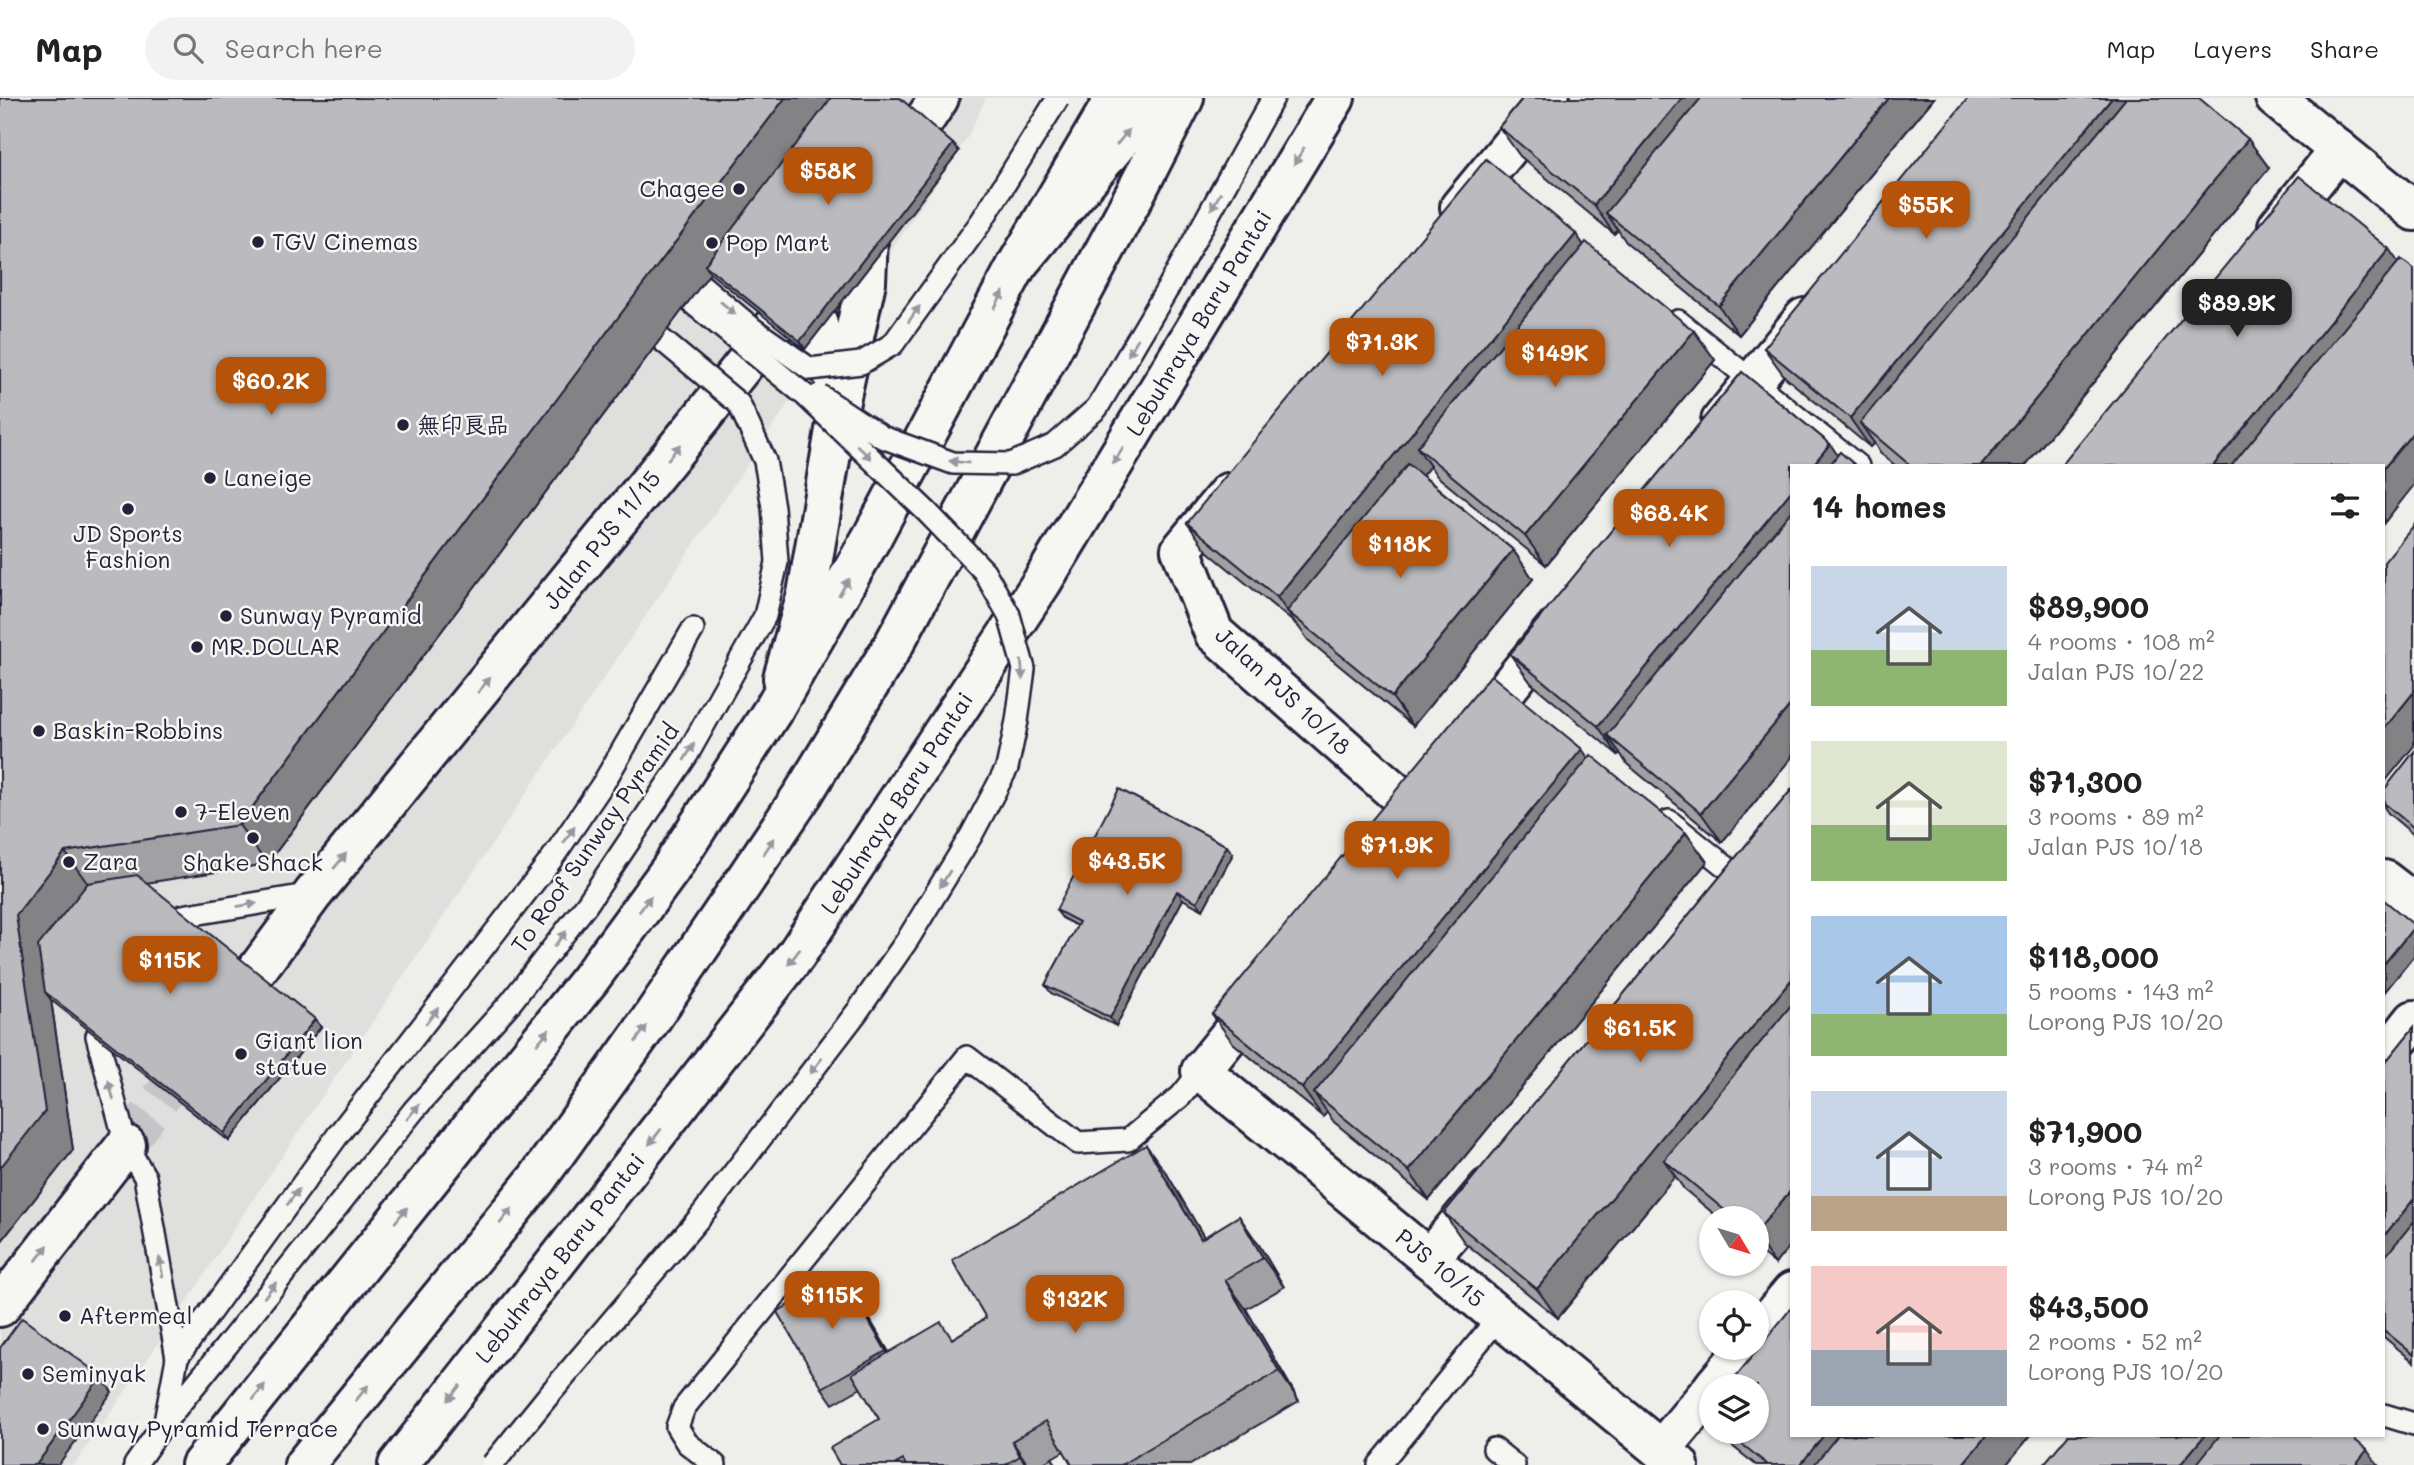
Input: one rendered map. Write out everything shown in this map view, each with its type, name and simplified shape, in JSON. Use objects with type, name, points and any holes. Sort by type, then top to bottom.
[{"type":"main road","name":"Jalan PJS 11/15","points":[[254,974],[313,894],[703,416],[801,273],[870,202],[939,98]]},
{"type":"main road","points":[[201,1465],[590,979],[670,870],[773,710],[872,537],[1017,265],[1115,98]]},
{"type":"main road","points":[[1017,265],[1155,98]]},
{"type":"main road","points":[[304,1465],[537,1179],[641,1034],[803,794],[894,644],[1184,98]]},
{"type":"main road","name":"Lebuhraya Baru Pantai","points":[[398,1465],[796,955],[834,901],[1042,582],[1335,98]]},
{"type":"main road","points":[[1438,234],[1496,175],[1550,98]]},
{"type":"main road","points":[[2275,98],[2339,150],[2408,195]]},
{"type":"main road","points":[[2254,255],[2339,150]]},
{"type":"main road","points":[[773,710],[807,594],[840,401],[866,282],[870,202]]},
{"type":"main road","points":[[801,273],[840,401]]},
{"type":"main road","points":[[1702,445],[1823,294]]},
{"type":"main road","name":"Jalan PJS 10/18","points":[[1248,468],[1181,550],[1214,633],[1421,796],[1388,837]]},
{"type":"main road","points":[[1455,754],[1511,695],[1574,605]]},
{"type":"main road","points":[[1715,911],[1767,848]]},
{"type":"main road","points":[[2385,881],[2414,903]]},
{"type":"main road","points":[[1201,1071],[1288,963]]},
{"type":"main road","points":[[2385,1057],[2414,1020]]},
{"type":"main road","name":"PJS 10/15","points":[[1201,1071],[1673,1461]]},
{"type":"main road","points":[[0,1307],[126,1145]]},
{"type":"main road","points":[[1429,1259],[1507,1164]]},
{"type":"main road","points":[[1769,1320],[1790,1294]]},
{"type":"main road","points":[[1724,1374],[1736,1360]]},
{"type":"main road","points":[[1673,1461],[1699,1413]]},
{"type":"lane","points":[[651,265],[753,329],[810,369],[861,363],[893,344],[981,222],[1058,98]]},
{"type":"lane","points":[[651,265],[882,437],[953,463],[1011,464],[1055,445],[1097,408],[1168,288],[1273,98]]},
{"type":"lane","points":[[492,1465],[701,1216],[857,1012],[908,939],[972,834],[1007,768],[1024,669],[1009,615],[984,570],[806,396],[651,265]]},
{"type":"lane","name":"To Roof Sunway Pyramid","points":[[135,1465],[165,1422],[379,1153],[511,1002],[587,904],[687,755],[765,616],[777,562],[773,507],[765,461],[739,404],[618,305]]},
{"type":"lane","points":[[1658,306],[1856,464]]},
{"type":"lane","points":[[177,1358],[338,1135],[551,860],[604,782],[693,629]]},
{"type":"lane","points":[[1656,810],[1741,879]]},
{"type":"lane","points":[[182,916],[313,894]]},
{"type":"lane","points":[[97,1036],[126,1145],[145,1177],[177,1358],[165,1422]]},
{"type":"lane","points":[[715,1465],[687,1443],[677,1427],[684,1408],[968,1057],[1078,1143],[1128,1140],[1181,1096],[1201,1071]]},
{"type":"lane","points":[[1379,1465],[1499,1317]]},
{"type":"lane","points":[[2385,1415],[2414,1424]]},
{"type":"lane","points":[[1494,1449],[1514,1465]]},
{"type":"shaded area","name":"Sunway Pyramid","points":[[0,98],[986,98],[967,138],[248,1207],[185,1305],[74,1465],[0,1465]]},
{"type":"building","name":"Sunway Pyramid","points":[[0,98],[785,98],[239,825],[65,852],[16,915],[45,1111],[0,1168]]},
{"type":"building","points":[[831,98],[900,98],[953,144],[800,341],[705,265]]},
{"type":"building","points":[[1523,98],[1682,98],[1594,205],[1499,127]]},
{"type":"building","points":[[1701,98],[1889,98],[1719,306],[1606,213]]},
{"type":"building","points":[[1968,98],[2112,98],[1850,418],[1764,348]]},
{"type":"building","points":[[2126,98],[2199,98],[2248,139],[1983,464],[1909,464],[1860,423]]},
{"type":"building","points":[[1486,159],[1576,234],[1277,597],[1187,523]]},
{"type":"building","points":[[2299,176],[2389,249],[2215,464],[2063,464]]},
{"type":"building","points":[[1586,242],[1694,331],[1525,536],[1417,447]]},
{"type":"building","points":[[2401,259],[2414,269],[2414,431],[2385,467],[2385,464],[2233,464]]},
{"type":"building","points":[[1742,372],[1830,444],[1814,464],[1790,464],[1790,492],[1598,726],[1510,654]]},
{"type":"building","points":[[1840,452],[1854,464],[1831,464]]},
{"type":"building","points":[[1408,464],[1513,550],[1392,697],[1287,611]]},
{"type":"building","points":[[1790,512],[1790,705],[1701,813],[1607,735]]},
{"type":"building","points":[[2414,525],[2414,692],[2385,728],[2385,561]]},
{"type":"building","points":[[1491,675],[1582,749],[1302,1088],[1212,1014]]},
{"type":"building","points":[[2414,752],[2414,828],[2385,804],[2385,789]]},
{"type":"building","points":[[1591,755],[1686,833],[1409,1171],[1314,1093]]},
{"type":"building","points":[[1119,789],[1227,846],[1197,902],[1177,891],[1110,1018],[1045,985],[1079,922],[1056,910]]},
{"type":"building","points":[[1790,791],[1790,981],[1537,1289],[1444,1213]]},
{"type":"building","points":[[137,875],[315,1019],[224,1133],[45,992],[38,946],[88,883]]},
{"type":"building","points":[[2385,901],[2414,927],[2385,963]]},
{"type":"building","points":[[1790,1006],[1790,1191],[1769,1217],[1769,1206],[1720,1206],[1664,1160]]},
{"type":"building","points":[[2414,1027],[2414,1199],[2385,1235],[2385,1063]]},
{"type":"building","points":[[1146,1145],[1201,1239],[1239,1216],[1263,1258],[1225,1280],[1279,1371],[1121,1465],[1072,1465],[1046,1421],[1012,1441],[1020,1456],[1005,1465],[906,1465],[903,1460],[894,1465],[840,1465],[830,1448],[879,1419],[852,1374],[941,1322],[952,1339],[986,1318],[952,1260]]},
{"type":"building","points":[[2414,1221],[2414,1355],[2385,1331],[2385,1257]]},
{"type":"building","points":[[841,1273],[886,1351],[822,1388],[777,1312]]},
{"type":"building","points":[[1790,1309],[1790,1437],[1822,1437],[1800,1465],[1768,1465],[1742,1444],[1769,1444],[1769,1374],[1738,1374],[1749,1360],[1769,1360],[1769,1335]]},
{"type":"building","name":"Sunway Pyramid Terrace","points":[[22,1318],[101,1376],[36,1465],[0,1465],[0,1348]]},
{"type":"building","points":[[1836,1437],[1985,1437],[1962,1465],[1814,1465]]},
{"type":"building","points":[[2066,1437],[2203,1437],[2180,1465],[2043,1465]]},
{"type":"building","points":[[2218,1437],[2351,1437],[2367,1450],[2355,1465],[2196,1465]]},
{"type":"building","points":[[1052,1458],[1056,1465],[1040,1465]]},
{"type":"tunnel","points":[[126,1145],[198,1048]]},
{"type":"place","name":"Chagee","points":[[739,189]]},
{"type":"place","name":"TGV Cinemas","points":[[258,242]]},
{"type":"place","name":"Pop Mart","points":[[712,243]]},
{"type":"place","name":"無印良品","points":[[403,425]]},
{"type":"place","name":"Laneige","points":[[210,478]]},
{"type":"place","name":"JD Sports Fashion","points":[[128,509]]},
{"type":"place","name":"Sunway Pyramid","points":[[226,616]]},
{"type":"place","name":"MR.DOLLAR","points":[[197,647]]},
{"type":"place","name":"Baskin-Robbins","points":[[39,731]]},
{"type":"place","name":"7-Eleven","points":[[181,812]]},
{"type":"place","name":"Shake Shack","points":[[253,838]]},
{"type":"place","name":"Zara","points":[[69,862]]},
{"type":"place","name":"Giant lion statue","points":[[241,1054]]},
{"type":"place","name":"Aftermeal","points":[[65,1316]]},
{"type":"place","name":"Seminyak","points":[[28,1374]]},
{"type":"place","name":"Sunway Pyramid Terrace","points":[[43,1429]]}]
